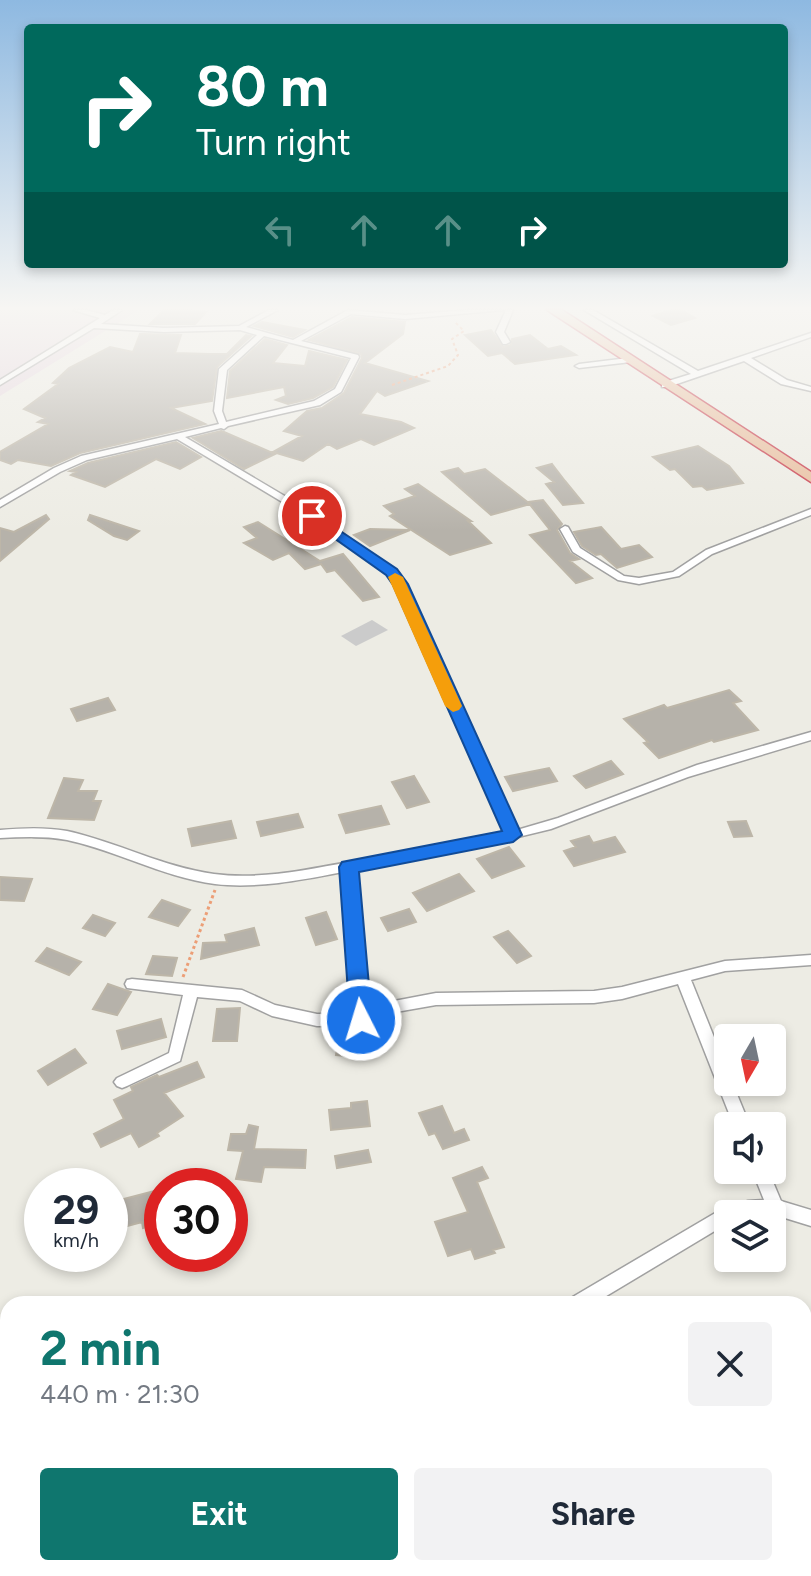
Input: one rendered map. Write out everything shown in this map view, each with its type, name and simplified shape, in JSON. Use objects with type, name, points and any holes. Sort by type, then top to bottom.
[{"type":"highway","points":[[665,385],[811,478]]},
{"type":"street","points":[[221,384],[218,411],[224,427]]},
{"type":"street","points":[[2,500],[84,458],[299,410],[338,390],[341,384]]},
{"type":"street","points":[[665,385],[669,384]]},
{"type":"street","points":[[790,384],[811,389]]},
{"type":"street","points":[[180,437],[312,516],[391,572],[407,597],[442,683],[513,835]]},
{"type":"street","points":[[565,529],[576,550],[621,578],[639,581],[676,574],[709,552],[811,512]]},
{"type":"street","points":[[0,834],[18,831],[79,836],[218,881],[248,880],[349,867],[513,835],[612,803],[665,781],[811,736]]},
{"type":"street","points":[[349,867],[361,1020]]},
{"type":"street","points":[[132,984],[242,996],[272,1010],[317,1020],[361,1020],[394,1007],[436,999],[594,997],[622,993],[682,976],[765,961],[811,960]]},
{"type":"street","points":[[682,976],[736,1112]]},
{"type":"street","points":[[122,1082],[175,1057],[191,990]]},
{"type":"street","points":[[786,1210],[811,1218]]},
{"type":"street","points":[[590,1296],[714,1222]]},
{"type":"path","points":[[392,385],[396,384]]},
{"type":"path","points":[[191,990],[183,979],[218,881]]},
{"type":"shaded area","points":[[0,384],[20,384],[0,396]]},
{"type":"shaded area","points":[[372,620],[388,630],[356,646],[341,636]]},
{"type":"building","points":[[58,384],[215,384],[212,401],[171,408],[205,424],[80,453],[51,466],[18,460],[11,464],[0,460],[0,452],[48,424],[38,422],[45,418],[24,409]]},
{"type":"building","points":[[229,384],[335,384],[313,398],[288,404],[276,400],[286,396],[284,387],[227,398]]},
{"type":"building","points":[[349,384],[421,384],[385,396],[377,391],[360,414],[401,422],[414,428],[374,445],[361,439],[337,449],[328,444],[303,461],[273,452],[302,436],[284,431],[307,411],[322,408],[344,393]]},
{"type":"building","points":[[221,431],[275,454],[244,469],[193,438]]},
{"type":"building","points":[[176,442],[201,457],[180,469],[156,459],[105,487],[71,475],[76,472],[70,471],[88,463]]},
{"type":"building","points":[[698,446],[729,466],[743,483],[707,490],[702,486],[693,487],[675,469],[670,470],[653,457]]},
{"type":"building","points":[[552,464],[583,503],[563,505],[546,484],[554,482],[537,468]]},
{"type":"building","points":[[458,468],[464,474],[485,469],[530,504],[491,515],[442,472]]},
{"type":"building","points":[[418,484],[471,521],[468,521],[491,543],[450,555],[390,516],[394,514],[384,506],[415,496],[405,489]]},
{"type":"building","points":[[543,500],[562,524],[557,530],[570,553],[579,559],[570,561],[592,578],[576,583],[530,535],[550,530],[528,502]]},
{"type":"building","points":[[46,515],[49,519],[0,561],[0,528],[14,532]]},
{"type":"building","points":[[90,515],[139,531],[127,540],[114,536],[88,520]]},
{"type":"building","points":[[258,522],[320,561],[343,554],[379,597],[363,601],[335,570],[327,572],[321,564],[305,569],[289,553],[273,560],[244,543],[257,538],[244,527]]},
{"type":"building","points":[[601,527],[621,549],[639,545],[652,557],[617,568],[601,554],[596,555],[582,546],[574,532]]},
{"type":"building","points":[[370,529],[410,530],[370,546],[354,535]]},
{"type":"building","points":[[729,690],[741,701],[733,703],[758,730],[712,740],[659,758],[644,743],[648,742],[624,719],[664,705],[667,708]]},
{"type":"building","points":[[108,698],[115,710],[77,721],[71,709]]},
{"type":"building","points":[[611,761],[623,774],[586,788],[574,776]]},
{"type":"building","points":[[549,768],[557,781],[513,791],[505,777]]},
{"type":"building","points":[[414,776],[429,802],[407,808],[392,782]]},
{"type":"building","points":[[64,778],[83,780],[78,791],[97,791],[93,801],[101,801],[94,820],[48,818]]},
{"type":"building","points":[[381,806],[389,824],[346,833],[339,815]]},
{"type":"building","points":[[298,814],[303,827],[261,836],[257,822]]},
{"type":"building","points":[[231,821],[236,838],[192,846],[188,829]]},
{"type":"building","points":[[746,821],[752,836],[734,837],[728,822]]},
{"type":"building","points":[[589,836],[593,843],[615,837],[625,852],[574,866],[564,851],[576,847],[571,841]]},
{"type":"building","points":[[509,847],[524,866],[492,878],[477,859]]},
{"type":"building","points":[[459,874],[474,891],[427,911],[413,893]]},
{"type":"building","points":[[0,877],[32,879],[24,901],[0,900]]},
{"type":"building","points":[[162,900],[190,910],[178,926],[149,917]]},
{"type":"building","points":[[409,909],[416,922],[388,931],[381,918]]},
{"type":"building","points":[[326,912],[337,939],[316,945],[306,918]]},
{"type":"building","points":[[93,915],[115,923],[105,936],[83,928]]},
{"type":"building","points":[[254,928],[259,945],[201,959],[203,943],[227,942],[225,935]]},
{"type":"building","points":[[508,931],[531,956],[517,963],[494,937]]},
{"type":"building","points":[[47,948],[81,962],[69,975],[36,961]]},
{"type":"building","points":[[153,956],[177,958],[172,976],[146,974]]},
{"type":"building","points":[[108,984],[131,992],[117,1015],[93,1009]]},
{"type":"building","points":[[240,1008],[237,1041],[213,1041],[217,1009]]},
{"type":"building","points":[[161,1019],[166,1037],[122,1049],[117,1031]]},
{"type":"building","points":[[340,1030],[362,1032],[358,1057],[336,1055]]},
{"type":"building","points":[[75,1049],[86,1063],[48,1085],[38,1071]]},
{"type":"building","points":[[197,1062],[204,1077],[164,1093],[183,1116],[157,1133],[159,1136],[139,1147],[131,1133],[101,1147],[94,1134],[124,1119],[114,1100],[133,1091],[131,1087],[157,1075],[159,1077]]},
{"type":"building","points":[[367,1101],[370,1126],[331,1130],[329,1110],[351,1108],[351,1103]]},
{"type":"building","points":[[442,1106],[454,1133],[464,1129],[469,1140],[443,1149],[435,1133],[429,1135],[419,1113]]},
{"type":"building","points":[[249,1125],[258,1127],[254,1149],[306,1150],[305,1168],[264,1167],[261,1182],[248,1180],[248,1168],[239,1168],[243,1151],[228,1150],[231,1134],[246,1134]]},
{"type":"building","points":[[368,1150],[371,1162],[337,1168],[335,1156]]},
{"type":"building","points":[[482,1167],[488,1178],[477,1182],[504,1247],[475,1259],[471,1249],[448,1256],[435,1222],[468,1212],[453,1178]]},
{"type":"building","points":[[144,1194],[144,1228],[142,1222],[128,1226],[128,1198]]},
{"type":"slow traffic","points":[[395,577],[407,597],[453,706]]},
{"type":"route","points":[[312,516],[391,572],[400,584],[513,835],[349,867],[361,1020]]}]
